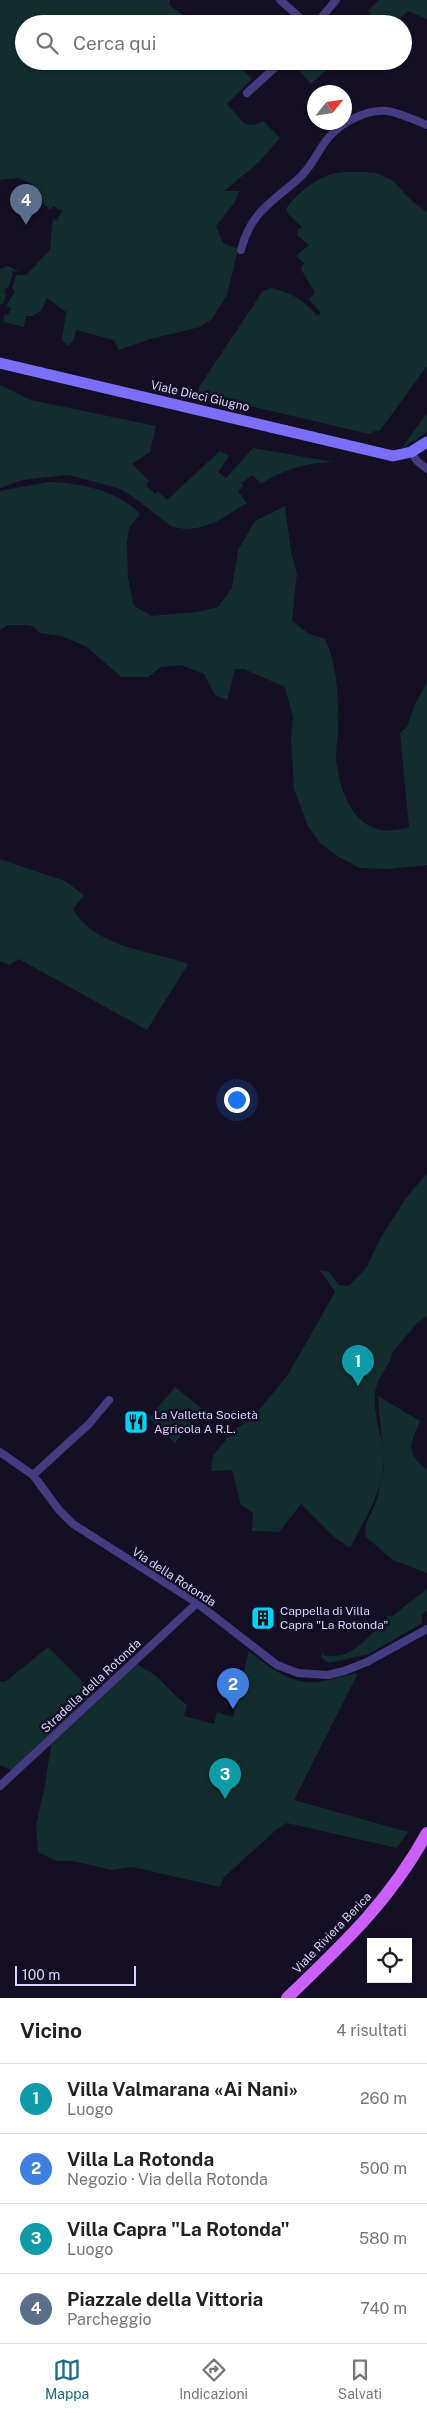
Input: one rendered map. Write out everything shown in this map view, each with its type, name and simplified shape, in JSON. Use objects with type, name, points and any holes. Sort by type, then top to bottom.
[{"type":"main road","name":"Viale Dieci Giugno","points":[[0,363],[393,456],[410,452]]},
{"type":"main road","points":[[410,452],[427,442]]},
{"type":"main road","name":"Viale Riviera Berica","points":[[287,1998],[377,1908],[413,1859],[427,1833]]},
{"type":"street","points":[[280,0],[296,15]]},
{"type":"street","points":[[324,15],[336,0]]},
{"type":"street","points":[[247,93],[270,70]]},
{"type":"street","points":[[240,250],[244,236],[259,211],[298,180],[312,164],[329,138],[340,127],[374,112],[388,111],[427,125]]},
{"type":"street","points":[[410,452],[427,469]]},
{"type":"street","points":[[32,1475],[89,1424],[109,1400]]},
{"type":"street","name":"Via della Rotonda","points":[[0,1452],[32,1475],[59,1510],[73,1524],[185,1592],[277,1665],[312,1676],[328,1675],[367,1662],[427,1629]]},
{"type":"street","name":"Stradella della Rotonda","points":[[0,1786],[197,1603]]},
{"type":"green space","points":[[0,0],[170,0],[169,5],[183,15],[15,15],[15,70],[243,70],[252,79],[227,104],[245,124],[255,125],[263,121],[280,138],[259,162],[224,191],[239,191],[235,202],[216,226],[223,243],[238,249],[227,295],[212,319],[200,327],[150,339],[119,350],[114,340],[76,330],[74,339],[69,346],[62,340],[66,312],[47,298],[41,311],[32,316],[26,316],[24,327],[3,322],[5,314],[8,315],[11,308],[6,306],[15,291],[12,288],[16,275],[26,275],[50,250],[53,219],[57,220],[62,211],[53,206],[50,210],[41,201],[32,184],[18,178],[0,180]]},
{"type":"green space","points":[[379,0],[427,0],[427,19],[408,11],[404,15],[372,15],[368,11]]},
{"type":"green space","points":[[299,70],[326,70],[311,84]]},
{"type":"green space","points":[[346,172],[376,173],[392,180],[413,202],[427,212],[427,366],[384,425],[378,432],[377,430],[369,434],[199,394],[199,387],[263,291],[272,288],[286,293],[302,301],[318,316],[321,313],[309,299],[315,293],[301,269],[304,263],[296,256],[309,245],[297,235],[298,230],[302,227],[290,216],[286,209],[290,203],[308,187],[329,175]]},
{"type":"green space","points":[[8,266],[19,272],[11,271],[13,274],[9,286],[4,290],[6,295],[3,304],[0,304],[0,269]]},
{"type":"green space","points":[[0,385],[31,400],[156,426],[150,452],[132,464],[149,481],[146,485],[155,494],[158,491],[167,500],[220,451],[229,456],[218,472],[226,478],[253,448],[333,462],[296,468],[278,474],[261,484],[253,475],[241,483],[243,486],[238,491],[247,503],[216,522],[197,528],[185,529],[172,527],[120,489],[73,476],[22,480],[0,488]]},
{"type":"green space","points":[[427,413],[427,432],[401,449]]},
{"type":"green space","points":[[48,482],[60,482],[97,489],[121,499],[140,514],[129,528],[127,543],[128,578],[134,606],[152,616],[197,612],[218,607],[232,588],[238,550],[255,521],[285,506],[291,552],[297,573],[292,621],[309,634],[325,639],[333,661],[337,685],[338,733],[336,759],[340,782],[351,808],[358,818],[379,830],[409,827],[400,733],[407,727],[415,704],[427,683],[427,865],[389,869],[360,868],[339,857],[321,844],[308,826],[294,789],[291,737],[293,717],[285,687],[244,669],[235,669],[227,700],[215,695],[204,674],[181,665],[161,667],[148,677],[121,677],[87,647],[62,636],[40,633],[33,626],[26,625],[8,625],[0,630],[0,491]]},
{"type":"green space","points":[[0,859],[65,881],[84,895],[73,909],[83,922],[109,940],[188,964],[147,1030],[19,959],[9,965],[0,961]]},
{"type":"green space","points":[[427,1173],[427,1316],[417,1323],[392,1353],[376,1388],[375,1408],[383,1451],[383,1464],[382,1477],[374,1502],[350,1548],[333,1536],[301,1504],[279,1532],[252,1531],[253,1513],[241,1505],[232,1470],[211,1471],[213,1456],[233,1431],[253,1418],[289,1373],[335,1292],[320,1270],[329,1272],[339,1285],[349,1286],[367,1267],[380,1239],[406,1198]]},
{"type":"green space","points":[[175,1387],[202,1409],[175,1443],[149,1418]]},
{"type":"green space","points":[[378,1396],[420,1421],[412,1442],[412,1453],[427,1470],[427,1573],[393,1560],[366,1537],[365,1526],[377,1500],[384,1467]]},
{"type":"green space","points":[[427,1589],[427,1611],[422,1614],[422,1623],[369,1654],[329,1663],[321,1658],[323,1651],[323,1655],[333,1656],[343,1655],[352,1651],[368,1638],[389,1615],[391,1617]]},
{"type":"green space","points":[[48,1647],[95,1694],[14,1771],[0,1765],[0,1681],[4,1682],[9,1679]]},
{"type":"green space","points":[[249,1651],[271,1668],[298,1681],[321,1681],[358,1673],[294,1800],[408,1832],[397,1848],[287,1823],[276,1830],[224,1877],[220,1887],[133,1867],[112,1870],[73,1861],[56,1861],[38,1852],[36,1825],[45,1786],[52,1738],[133,1662],[155,1675],[187,1705],[184,1716],[214,1724],[217,1712],[233,1717]]},
{"type":"place","name":"Piazzale della Vittoria","points":[[26,225]]},
{"type":"place","name":"Villa Valmarana «Ai Nani»","points":[[358,1386]]},
{"type":"place","name":"La Valletta Società Agricola A R.L.","points":[[136,1422]]},
{"type":"place","name":"Cappella di Villa Capra \"La Rotonda\"","points":[[263,1618]]},
{"type":"place","name":"Villa La Rotonda","points":[[233,1709]]},
{"type":"place","name":"Villa Capra \"La Rotonda\"","points":[[225,1799]]}]
